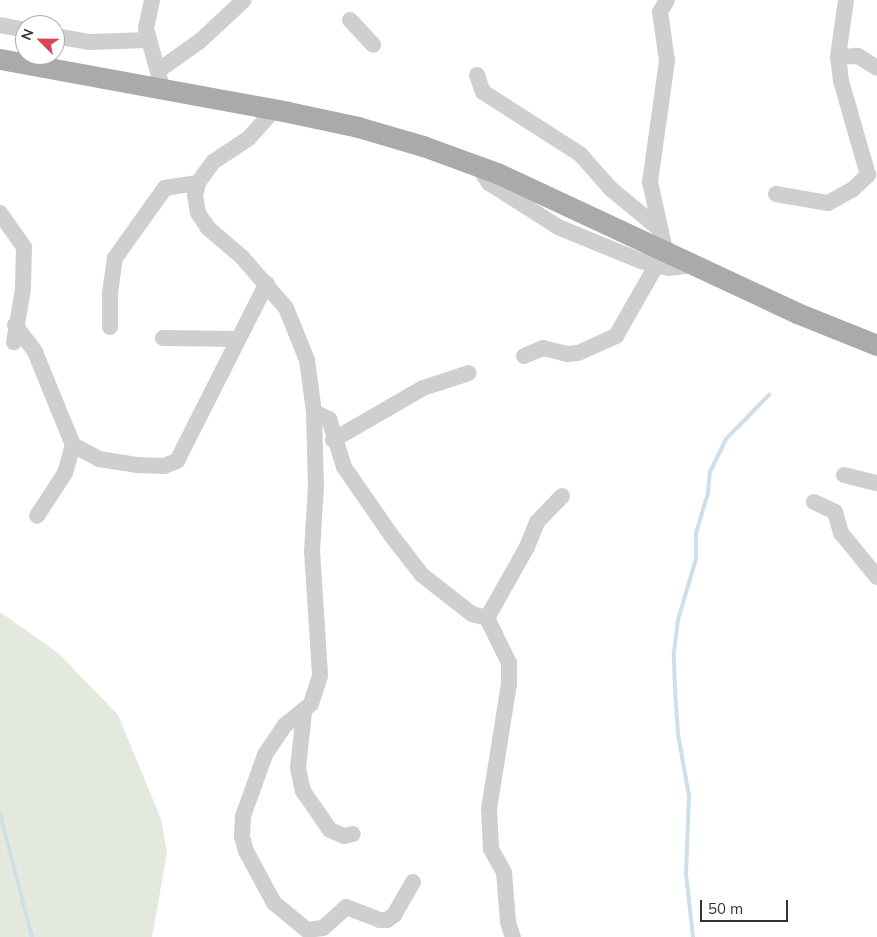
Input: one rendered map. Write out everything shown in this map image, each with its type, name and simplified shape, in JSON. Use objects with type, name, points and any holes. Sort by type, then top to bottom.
[{"type":"main road","points":[[0,59],[160,78],[275,109],[358,127],[478,166],[661,258],[695,265],[797,313],[877,345]]},
{"type":"street","points":[[152,0],[146,28],[160,78],[244,0]]},
{"type":"street","points":[[650,0],[661,25]]},
{"type":"street","points":[[524,356],[543,348],[567,354],[578,353],[611,340],[622,328],[661,258],[650,182],[667,61],[660,12],[667,0]]},
{"type":"street","points":[[776,194],[828,203],[853,189],[868,175],[841,81],[838,57],[846,0]]},
{"type":"street","points":[[350,20],[373,45]]},
{"type":"street","points":[[0,25],[15,28]]},
{"type":"street","points":[[65,38],[88,42],[148,40]]},
{"type":"street","points":[[838,57],[858,56],[877,68]]},
{"type":"street","points":[[477,75],[483,92],[580,154],[611,189],[658,228]]},
{"type":"street","points":[[275,109],[248,138],[213,162],[198,183],[195,204],[208,228],[267,283],[286,308],[300,338],[307,360],[314,412],[316,486],[312,552],[316,634],[321,662],[320,676],[311,704],[304,712],[285,725],[265,755],[240,826],[246,851],[274,903],[307,930],[323,928],[346,907],[380,920],[387,920],[394,915],[413,882]]},
{"type":"street","points":[[110,327],[108,315],[115,258],[165,188],[198,183]]},
{"type":"street","points":[[0,213],[24,247],[23,288],[14,325],[14,342]]},
{"type":"street","points":[[14,325],[38,358],[45,383],[73,445],[99,459],[137,465],[172,464],[181,454],[267,283]]},
{"type":"street","points":[[163,338],[238,339]]},
{"type":"street","points":[[334,440],[423,388],[469,373]]},
{"type":"street","points":[[314,412],[328,420],[344,467],[422,575],[472,614],[487,618]]},
{"type":"street","points":[[37,516],[65,473],[73,445]]},
{"type":"street","points":[[844,475],[877,482]]},
{"type":"street","points":[[487,618],[527,548],[537,522],[562,496]]},
{"type":"street","points":[[814,502],[835,512],[841,534],[877,577]]},
{"type":"street","points":[[487,618],[511,672],[489,824],[491,850],[504,872],[508,922],[513,937]]},
{"type":"street","points":[[304,712],[298,768],[303,791],[330,830],[344,836],[353,834]]},
{"type":"shaded area","points":[[0,612],[58,653],[118,715],[161,819],[167,853],[152,937],[0,937]]},
{"type":"waterway","points":[[693,937],[686,874],[689,796],[678,734],[675,690],[674,652],[678,620],[696,559],[696,533],[708,493],[710,472],[726,439],[769,395]]},
{"type":"waterway","points":[[0,814],[32,937]]}]
